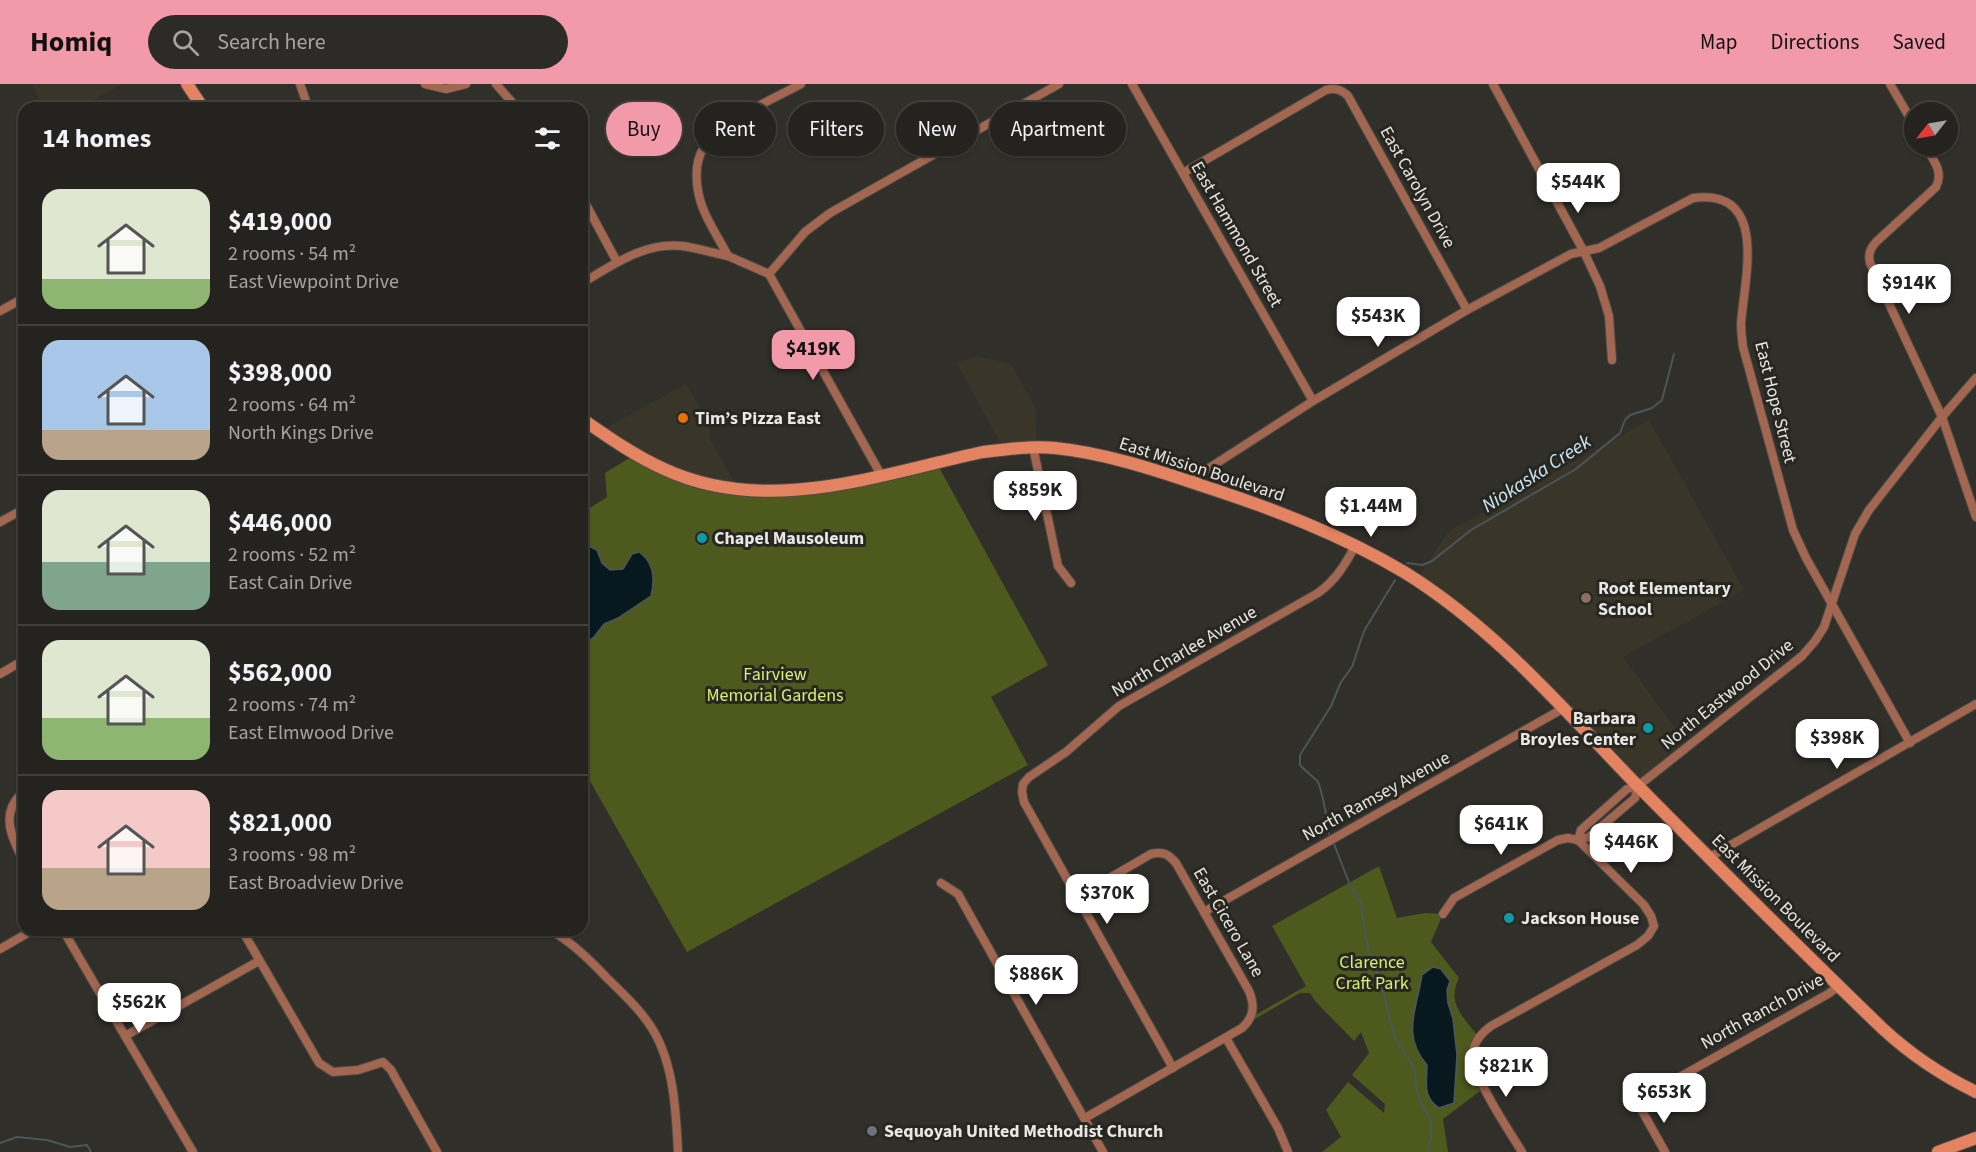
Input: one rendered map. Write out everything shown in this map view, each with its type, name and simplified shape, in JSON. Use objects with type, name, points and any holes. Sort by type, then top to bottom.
[{"type":"main road","points":[[187,84],[199,102]]},
{"type":"main road","name":"East Mission Boulevard","points":[[588,423],[665,470],[715,485],[762,491],[819,488],[983,452],[1033,447],[1079,451],[1108,457],[1188,481],[1283,513],[1355,546],[1403,572],[1460,611],[1564,708],[1638,786],[1900,1044],[1940,1073],[1976,1092]]},
{"type":"main road","points":[[1938,1152],[1976,1138]]},
{"type":"main road","points":[[1953,1147],[1976,1146]]},
{"type":"street","points":[[300,84],[306,102]]},
{"type":"street","points":[[425,84],[446,89],[466,84]]},
{"type":"street","points":[[496,84],[512,102]]},
{"type":"street","points":[[728,256],[702,208],[697,187],[698,165],[704,148],[718,132],[801,84]]},
{"type":"street","points":[[769,274],[805,232],[830,213],[1059,84]]},
{"type":"street","name":"East Hammond Street","points":[[1132,84],[1313,401]]},
{"type":"street","points":[[1492,84],[1584,252],[1599,286],[1610,316],[1612,360]]},
{"type":"street","points":[[1890,84],[1904,108]]},
{"type":"street","name":"East Carolyn Drive","points":[[1183,173],[1326,90],[1343,91],[1348,96],[1467,310]]},
{"type":"street","points":[[1931,156],[1939,171],[1940,178],[1936,187],[1870,248],[1869,256],[1870,263],[1942,417],[1976,517]]},
{"type":"street","name":"East Hope Street","points":[[1188,481],[1313,401],[1467,310],[1571,254],[1599,248],[1693,198],[1709,196],[1723,200],[1736,209],[1744,224],[1748,242],[1749,259],[1741,326],[1743,347],[1793,530],[1806,558],[1910,743]]},
{"type":"street","points":[[588,208],[617,262]]},
{"type":"street","points":[[588,279],[636,252],[669,245],[728,256],[769,274],[881,475]]},
{"type":"street","points":[[0,311],[18,301]]},
{"type":"street","name":"North Eastwood Drive","points":[[1578,840],[1581,830],[1627,789],[1638,786],[1802,656],[1815,641],[1833,605],[1855,534],[1869,510],[1942,417],[1976,378]]},
{"type":"street","points":[[1033,447],[1058,566],[1071,583]]},
{"type":"street","points":[[0,522],[18,512]]},
{"type":"street","name":"North Charlee Avenue","points":[[1077,897],[1023,802],[1023,784],[1029,777],[1066,752],[1119,706],[1332,583],[1355,546]]},
{"type":"street","points":[[0,674],[18,664]]},
{"type":"street","points":[[1710,857],[1976,704]]},
{"type":"street","name":"North Ramsey Avenue","points":[[1204,912],[1564,708]]},
{"type":"street","points":[[18,796],[6,811],[6,823],[18,850]]},
{"type":"street","points":[[1443,914],[1454,898],[1558,840],[1568,838],[1578,840],[1644,905],[1651,916],[1654,926],[1648,936],[1636,945],[1491,1026],[1481,1034],[1474,1047],[1473,1061],[1478,1077],[1522,1152]]},
{"type":"street","name":"East Cicero Lane","points":[[1077,897],[1151,854],[1164,853],[1176,863],[1249,991],[1253,1007],[1249,1022],[1226,1038]]},
{"type":"street","points":[[942,883],[958,894],[1103,1152]]},
{"type":"street","points":[[1077,897],[1173,1068]]},
{"type":"street","points":[[0,949],[23,936]]},
{"type":"street","points":[[67,936],[193,1152]]},
{"type":"street","points":[[245,936],[319,1063],[333,1072],[358,1070],[383,1062],[391,1070],[437,1152]]},
{"type":"street","points":[[567,936],[637,1008],[654,1032],[670,1078],[678,1152]]},
{"type":"street","points":[[125,1036],[259,961]]},
{"type":"street","name":"North Ranch Drive","points":[[1665,1152],[1644,1115],[1641,1103],[1648,1094],[1839,986]]},
{"type":"street","points":[[1085,1119],[1226,1038],[1278,1128],[1288,1152]]},
{"type":"shaded area","points":[[32,84],[122,84],[90,102],[41,102]]},
{"type":"shaded area","points":[[975,356],[1011,364],[1036,409],[1037,447],[1004,449],[957,364]]},
{"type":"shaded area","points":[[686,384],[709,424],[710,440],[738,489],[693,480],[600,431]]},
{"type":"shaded area","name":"Root Elementary School","points":[[1649,420],[1744,590],[1623,657],[1688,746],[1638,786],[1564,708],[1416,580],[1448,532]]},
{"type":"shaded area","points":[[588,546],[597,550],[602,563],[610,570],[623,569],[632,554],[639,552],[648,561],[652,571],[651,596],[618,618],[604,624],[588,642]]},
{"type":"shaded area","points":[[1433,967],[1441,969],[1450,981],[1447,990],[1448,1003],[1453,1019],[1457,1055],[1454,1103],[1439,1108],[1428,1094],[1427,1065],[1419,1054],[1413,1032],[1422,975]]},
{"type":"green space","name":"Fairview Memorial Gardens","points":[[636,454],[665,470],[762,491],[936,462],[1048,665],[991,697],[1028,765],[687,952],[588,778],[588,509],[607,497],[605,473]]},
{"type":"green space","name":"Clarence Craft Park","points":[[1379,866],[1397,918],[1425,913],[1443,914],[1431,942],[1459,978],[1455,995],[1458,1010],[1479,1038],[1474,1047],[1484,1088],[1443,1119],[1448,1152],[1322,1152],[1341,1137],[1326,1110],[1348,1082],[1384,1113],[1385,1104],[1352,1075],[1369,1053],[1361,1032],[1354,1041],[1310,993],[1300,993],[1248,1023],[1250,1018],[1306,986],[1272,926]]},
{"type":"waterway","name":"Niokaska Creek","points":[[1407,563],[1422,565],[1432,561],[1471,530],[1576,469],[1620,433],[1625,420],[1630,415],[1652,408],[1662,400],[1674,354]]},
{"type":"waterway","name":"Niokaska Creek","points":[[1329,834],[1318,782],[1300,765],[1300,755],[1331,706],[1341,682],[1352,667],[1364,631],[1395,580]]},
{"type":"waterway","name":"Niokaska Creek","points":[[1334,844],[1350,885],[1360,902],[1368,949],[1380,979],[1392,1028],[1399,1045],[1410,1061],[1415,1073],[1420,1101],[1431,1120],[1428,1152]]},
{"type":"waterway","name":"Niokaska Creek","points":[[0,1143],[17,1137],[47,1140],[70,1147],[87,1145],[91,1152]]},
{"type":"place","name":"Tim’s Pizza East","points":[[683,418]]},
{"type":"place","name":"Chapel Mausoleum","points":[[702,538]]},
{"type":"place","name":"Root Elementary School","points":[[1586,598]]},
{"type":"place","name":"Barbara Broyles Center","points":[[1648,728]]},
{"type":"place","name":"Jackson House","points":[[1509,918]]},
{"type":"place","name":"Sequoyah United Methodist Church","points":[[872,1131]]}]
